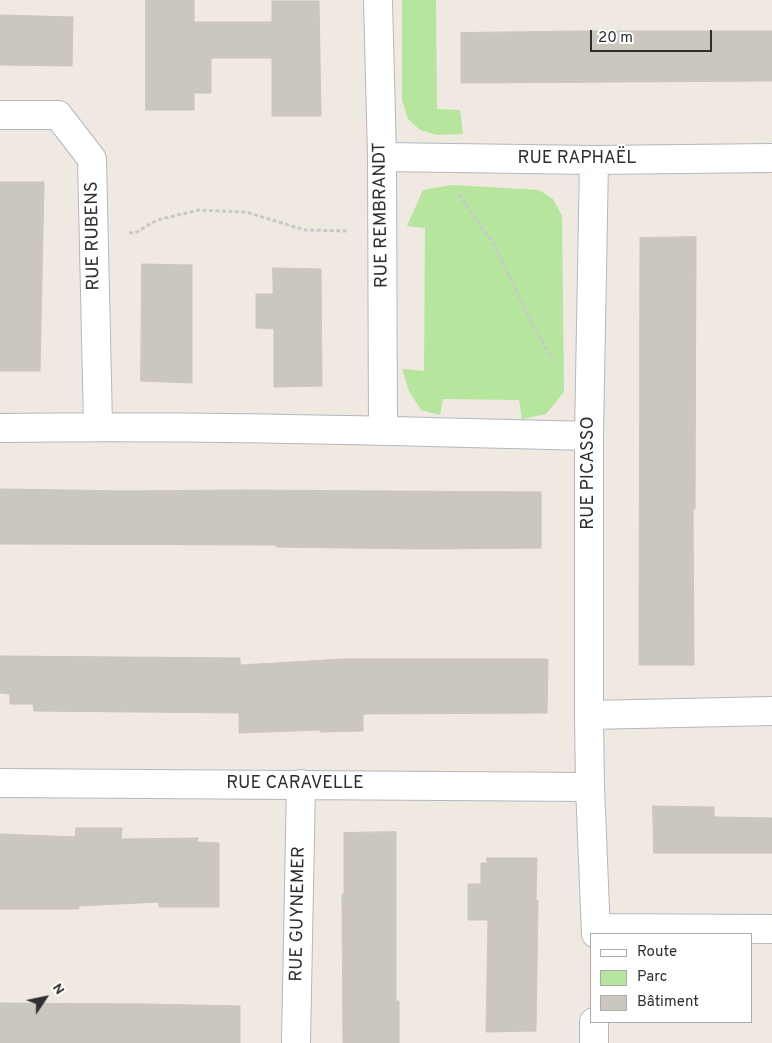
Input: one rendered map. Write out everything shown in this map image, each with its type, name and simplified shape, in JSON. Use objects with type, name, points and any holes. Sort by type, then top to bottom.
[{"type":"street","name":"RUE REMBRANDT","points":[[378,0],[383,232],[383,430]]},
{"type":"street","name":"RUE RUBENS","points":[[0,115],[58,115],[92,159],[98,426]]},
{"type":"street","name":"RUE RAPHAËL","points":[[382,157],[594,160],[772,158]]},
{"type":"street","name":"RUE PICASSO","points":[[594,160],[589,436],[589,715],[596,931]]},
{"type":"street","points":[[0,428],[98,426],[383,430],[589,436]]},
{"type":"street","points":[[589,715],[772,711]]},
{"type":"street","name":"RUE CARAVELLE","points":[[0,782],[590,787]]},
{"type":"street","name":"RUE GUYNEMER","points":[[296,1043],[301,784]]},
{"type":"street","points":[[596,931],[772,929]]},
{"type":"street","points":[[594,1023],[594,1043]]},
{"type":"path","points":[[432,158],[493,243],[553,361]]},
{"type":"path","points":[[94,236],[137,232],[157,220],[199,210],[246,212],[305,230],[383,232]]},
{"type":"green space","points":[[402,0],[436,0],[437,109],[460,110],[463,134],[437,135],[420,130],[408,119],[402,100]]},
{"type":"green space","points":[[452,185],[539,190],[553,199],[562,216],[564,392],[546,414],[522,419],[519,400],[443,399],[440,415],[421,410],[409,391],[402,369],[424,371],[425,228],[407,226],[423,190]]},
{"type":"building","points":[[146,0],[194,0],[194,22],[272,22],[272,1],[319,1],[321,116],[272,116],[272,58],[211,58],[211,93],[194,93],[194,110],[146,110]]},
{"type":"building","points":[[0,15],[73,17],[72,66],[0,65]]},
{"type":"building","points":[[772,31],[772,81],[461,83],[461,33]]},
{"type":"building","points":[[0,182],[44,182],[40,371],[0,371]]},
{"type":"building","points":[[696,237],[695,509],[693,509],[694,665],[639,665],[640,238]]},
{"type":"building","points":[[142,264],[192,265],[192,383],[141,381]]},
{"type":"building","points":[[273,268],[321,269],[322,386],[274,387],[274,329],[256,328],[256,294],[273,294]]},
{"type":"building","points":[[0,489],[541,492],[541,548],[425,549],[276,547],[276,545],[0,544]]},
{"type":"building","points":[[0,656],[240,658],[240,665],[344,659],[548,659],[547,713],[363,714],[363,731],[320,732],[320,730],[239,733],[239,713],[34,711],[33,704],[10,704],[10,694],[0,693]]},
{"type":"building","points":[[653,806],[714,807],[714,817],[772,818],[772,853],[654,853]]},
{"type":"building","points":[[76,828],[122,828],[121,839],[198,838],[197,842],[219,843],[219,907],[159,907],[159,902],[79,906],[79,909],[0,909],[0,834],[75,837]]},
{"type":"building","points":[[396,832],[396,1001],[399,1001],[399,1043],[343,1043],[342,894],[344,894],[344,833]]},
{"type":"building","points":[[487,858],[537,858],[536,1031],[486,1032],[488,920],[468,920],[468,884],[481,884],[481,863],[487,863]]},
{"type":"building","points":[[0,1003],[240,1006],[240,1043],[0,1043]]}]
